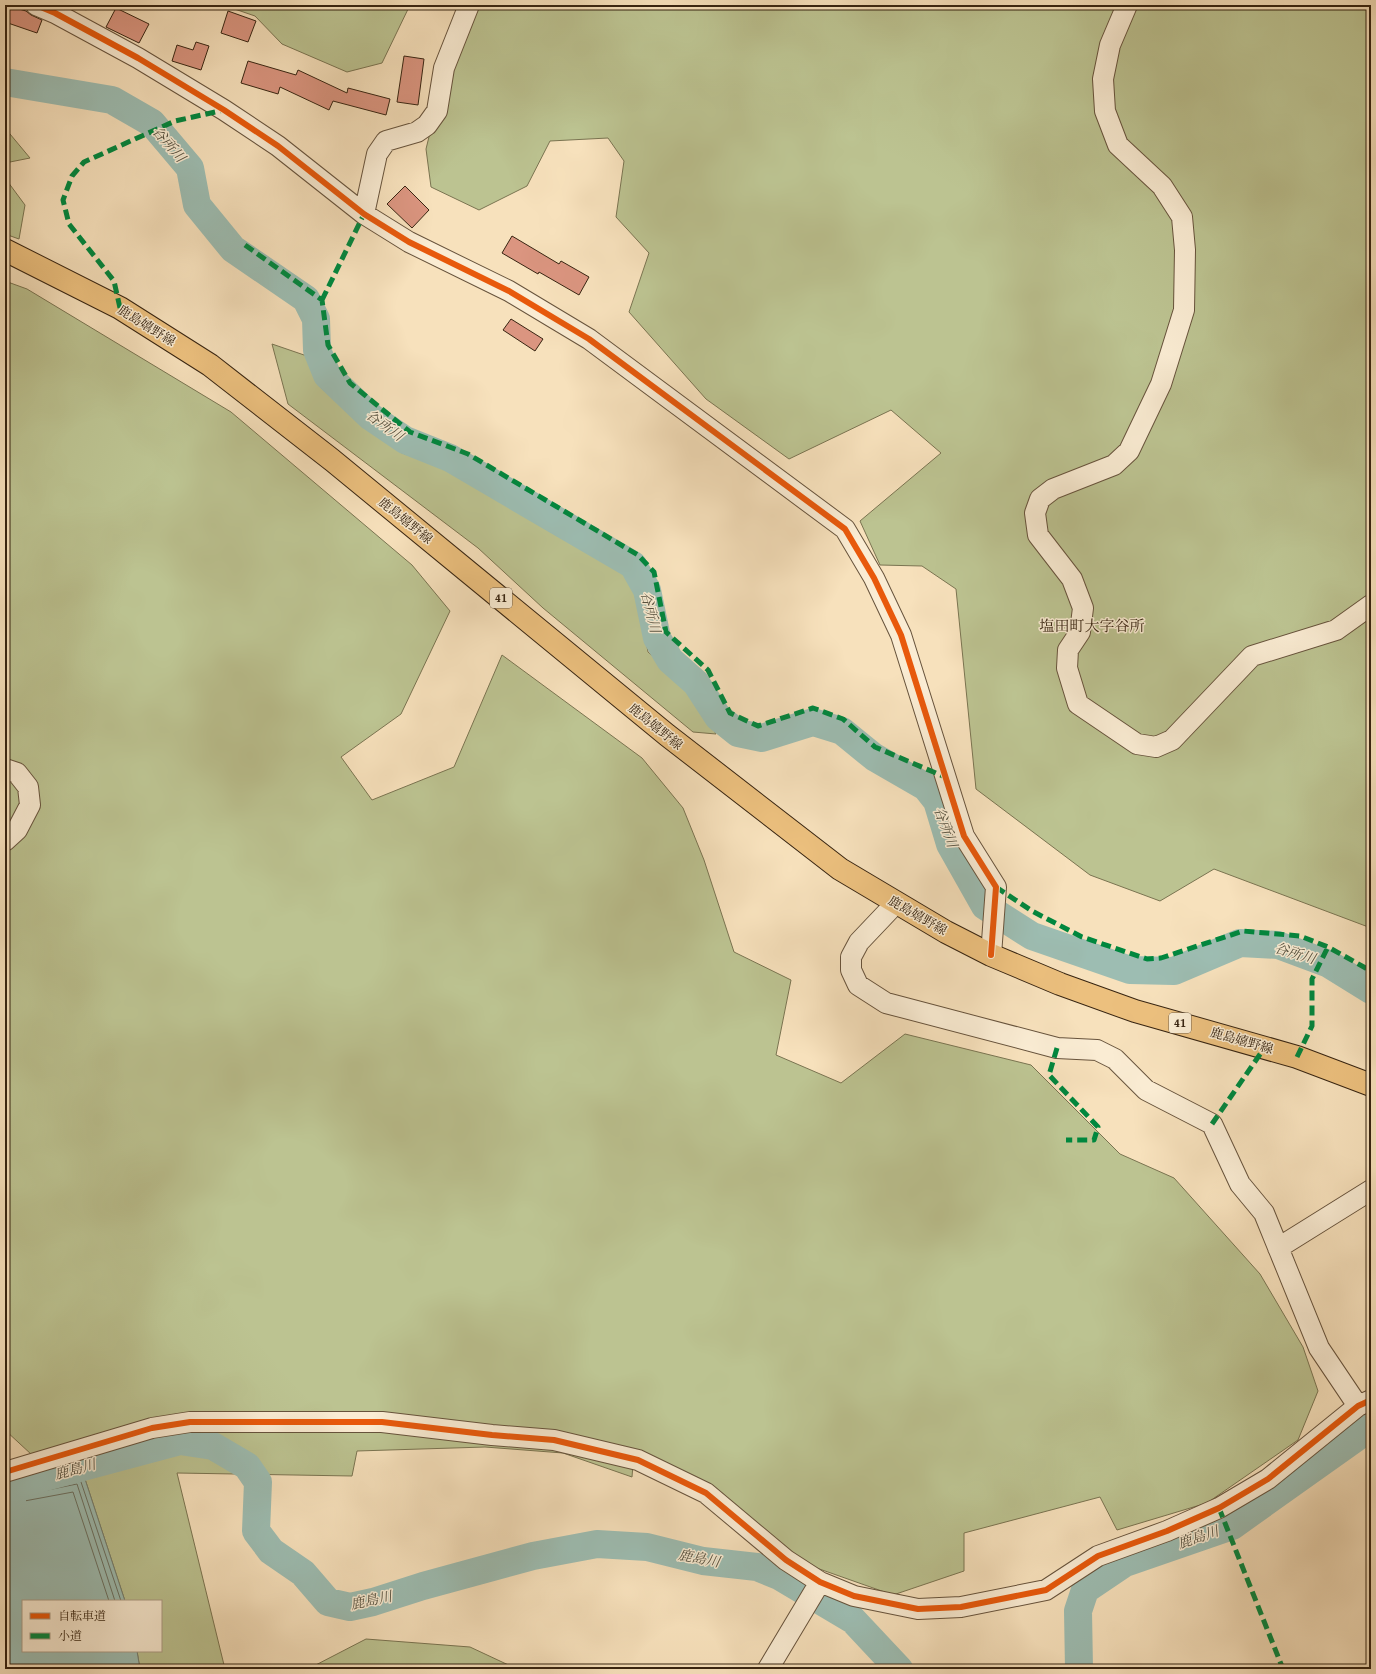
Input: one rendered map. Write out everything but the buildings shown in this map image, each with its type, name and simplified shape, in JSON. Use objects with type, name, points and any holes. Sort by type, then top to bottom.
[{"type":"main road","name":"鹿島嬉野線","points":[[5,250],[120,308],[210,365],[332,460],[667,736],[840,869],[946,932],[991,955],[1060,984],[1134,1011],[1284,1053],[1371,1085]]},
{"type":"street","points":[[36,5],[56,13],[138,58],[224,110],[278,146],[364,214],[409,242],[509,291],[589,339],[845,529],[874,578],[900,635],[964,836],[996,887],[991,955]]},
{"type":"street","points":[[364,214],[377,154],[386,141],[417,132],[427,125],[436,111],[444,68],[469,5]]},
{"type":"street","points":[[1127,5],[1110,44],[1103,80],[1106,111],[1118,145],[1162,186],[1182,217],[1184,250],[1184,310],[1161,384],[1128,451],[1114,465],[1053,489],[1040,499],[1035,513],[1038,535],[1072,579],[1083,608],[1080,632],[1068,650],[1067,668],[1078,704],[1137,744],[1156,747],[1172,740],[1252,656],[1336,630],[1371,605]]},
{"type":"street","points":[[5,769],[17,773],[28,787],[30,805],[17,830],[5,841]]},
{"type":"street","points":[[5,1472],[152,1428],[190,1422],[382,1422],[492,1436],[554,1440],[638,1460],[706,1493],[786,1560],[820,1582],[854,1596],[918,1609],[961,1607],[1046,1590],[1098,1556],[1167,1532],[1218,1508],[1268,1479],[1365,1403],[1319,1348],[1264,1213],[1240,1184],[1212,1124],[1146,1090],[1115,1059],[1097,1050],[1057,1048],[886,1004],[858,985],[851,970],[851,957],[859,942],[896,903]]},
{"type":"street","points":[[1278,1248],[1371,1190]]},
{"type":"street","points":[[768,1669],[820,1582]]},
{"type":"green space","points":[[223,5],[410,5],[382,63],[347,72],[282,44],[255,16]]},
{"type":"green space","points":[[476,5],[1371,5],[1371,928],[1214,869],[1160,901],[1090,875],[976,789],[956,589],[922,566],[880,565],[860,521],[941,453],[891,410],[789,459],[706,399],[629,312],[649,253],[616,217],[624,161],[608,138],[550,141],[527,186],[479,210],[431,187],[426,149],[449,55]]},
{"type":"green space","points":[[5,128],[30,158],[5,163]]},
{"type":"green space","points":[[5,178],[25,205],[19,239],[5,234]]},
{"type":"green space","points":[[5,281],[27,289],[231,412],[412,565],[450,611],[401,714],[341,757],[372,800],[454,767],[502,655],[642,758],[683,808],[704,860],[734,952],[791,980],[776,1055],[841,1083],[905,1034],[1031,1065],[1120,1154],[1174,1178],[1260,1274],[1303,1347],[1318,1391],[1298,1440],[1207,1503],[1117,1530],[1100,1497],[964,1533],[964,1571],[893,1595],[794,1560],[634,1452],[632,1477],[563,1453],[485,1447],[357,1451],[352,1476],[177,1473],[225,1669],[140,1669],[137,1652],[162,1652],[162,1600],[125,1600],[83,1473],[17,1488],[14,1475],[32,1455],[5,1430]]},
{"type":"green space","points":[[272,344],[307,356],[321,388],[402,453],[467,475],[622,570],[638,594],[648,652],[692,689],[716,734],[693,732],[543,608],[478,548],[288,404]]},
{"type":"green space","points":[[366,1639],[470,1647],[517,1669],[308,1669]]},
{"type":"water","points":[[83,1473],[125,1600],[22,1600],[22,1652],[137,1652],[140,1669],[5,1669],[5,1479],[14,1475],[17,1488]]},
{"type":"waterway","name":"谷所川","points":[[5,82],[112,100],[152,123],[190,168],[197,205],[233,249],[306,299],[316,319],[317,350],[327,375],[371,417],[405,440],[450,458],[633,565],[647,590],[657,638],[670,660],[696,683],[718,717],[738,733],[762,738],[813,722],[842,731],[874,757],[926,787],[937,801],[950,844],[985,906],[1032,936],[1130,970],[1174,971],[1240,943],[1278,945],[1329,964],[1371,990]]},
{"type":"waterway","name":"鹿島川","points":[[1079,1669],[1078,1611],[1085,1590],[1125,1563],[1232,1526],[1371,1427]]},
{"type":"waterway","name":"鹿島川","points":[[12,1519],[12,1486],[180,1441],[213,1446],[247,1466],[258,1482],[256,1531],[271,1551],[303,1573],[328,1602],[350,1607],[373,1602],[423,1586],[533,1556],[597,1544],[647,1547],[703,1561],[757,1567],[779,1576],[853,1620],[899,1669]]},
{"type":"marked path","points":[[120,308],[114,281],[69,224],[63,200],[72,176],[84,162],[175,121],[224,110]]},
{"type":"marked path","points":[[322,300],[364,214]]},
{"type":"marked path","points":[[245,245],[322,300],[328,345],[350,383],[410,432],[468,454],[638,555],[654,572],[666,632],[708,670],[730,713],[758,726],[813,708],[843,719],[875,747],[945,777]]},
{"type":"marked path","points":[[996,887],[1032,911],[1082,937],[1147,959],[1161,958],[1243,931],[1300,936],[1328,947],[1371,971]]},
{"type":"marked path","points":[[1297,1057],[1312,1026],[1312,979],[1328,947]]},
{"type":"marked path","points":[[1212,1124],[1265,1047]]},
{"type":"marked path","points":[[1057,1048],[1049,1075],[1098,1127],[1094,1140],[1066,1140]]},
{"type":"marked path","points":[[1219,1508],[1283,1669]]},
{"type":"cycle path","points":[[36,5],[55,13],[138,58],[224,110],[278,146],[364,214],[409,242],[509,291],[589,339],[845,529],[874,578],[901,635],[964,836],[996,887],[991,955]]},
{"type":"cycle path","points":[[5,1472],[152,1428],[190,1422],[382,1422],[492,1435],[554,1440],[638,1460],[706,1493],[786,1560],[820,1582],[854,1596],[918,1609],[961,1607],[1046,1590],[1098,1556],[1167,1531],[1219,1508],[1268,1479],[1358,1406],[1371,1400]]},
{"type":"district","name":"塩田町大字谷所","points":[[1092,626]]}]
